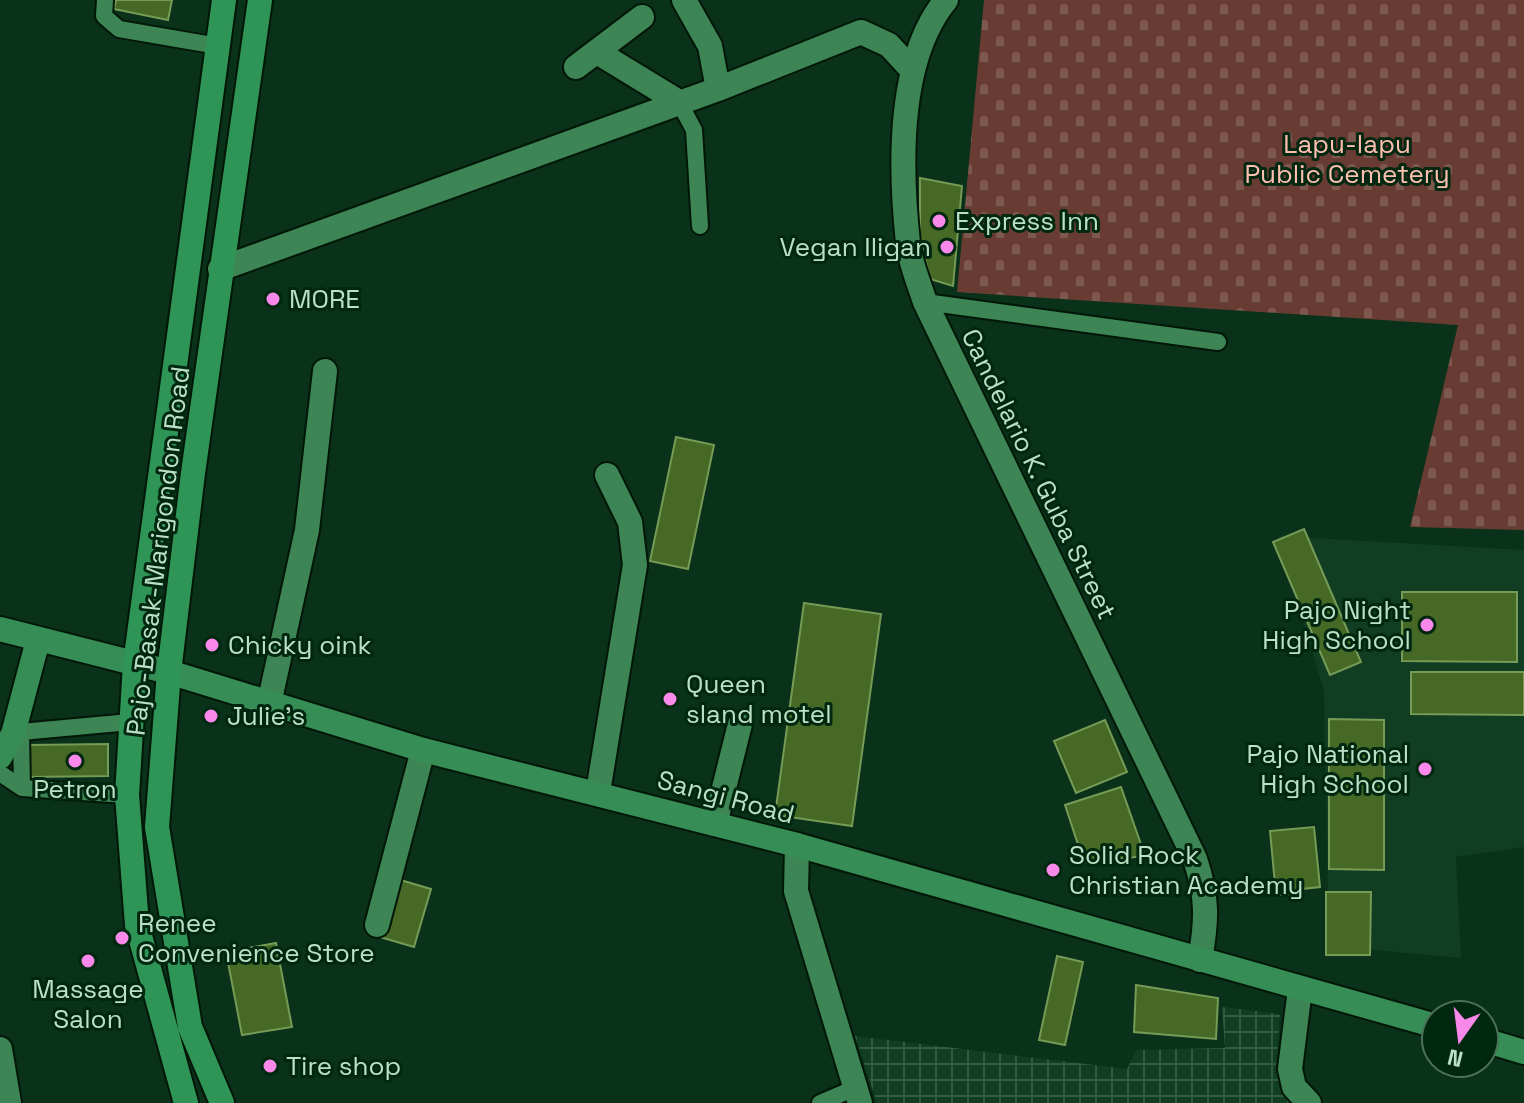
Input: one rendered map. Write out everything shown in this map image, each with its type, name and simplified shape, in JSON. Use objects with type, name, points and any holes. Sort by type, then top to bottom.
[{"type":"main road","name":"Pajo-Basak-Marigondon Road","points":[[186,1103],[137,925],[127,795],[135,664],[224,0]]},
{"type":"main road","name":"Pajo-Basak-Marigondon Road","points":[[222,1103],[190,1027],[157,827],[169,672],[220,269],[260,0]]},
{"type":"street","points":[[684,0],[710,46],[718,89]]},
{"type":"street","name":"Candelario K. Guba Street","points":[[946,0],[925,30],[912,70],[904,160],[908,246],[925,302],[1195,859],[1207,894],[1200,960]]},
{"type":"street","points":[[576,67],[642,17]]},
{"type":"street","points":[[220,269],[718,89],[861,32],[889,45],[912,70]]},
{"type":"street","points":[[597,52],[679,102]]},
{"type":"street","points":[[269,704],[307,530],[325,371]]},
{"type":"street","points":[[598,792],[635,565],[630,522],[607,475]]},
{"type":"street","name":"Sangi Road","points":[[0,629],[169,672],[423,750],[797,845],[1420,1022]]},
{"type":"street","points":[[0,757],[17,733],[38,640]]},
{"type":"street","points":[[715,824],[740,724]]},
{"type":"street","points":[[377,925],[423,750]]},
{"type":"street","points":[[797,845],[796,891],[857,1096]]},
{"type":"street","points":[[1300,989],[1290,1069],[1294,1087],[1309,1103]]},
{"type":"street","points":[[1500,1045],[1524,1052]]},
{"type":"street","points":[[0,1049],[9,1103]]},
{"type":"lane","points":[[105,0],[104,16],[119,29],[218,46]]},
{"type":"lane","points":[[679,102],[694,130],[700,226]]},
{"type":"lane","points":[[925,302],[1218,342]]},
{"type":"lane","points":[[22,788],[17,733],[130,722]]},
{"type":"lane","points":[[0,773],[22,788],[127,795]]},
{"type":"lane","points":[[820,1103],[857,1096]]},
{"type":"shaded area","name":"Pajo National High School","points":[[1278,536],[1524,550],[1524,847],[1456,857],[1461,958],[1329,946],[1324,691]]},
{"type":"shaded area","points":[[1222,1007],[1280,1014],[1276,1072],[1289,1103],[877,1103],[855,1036],[1127,1069],[1136,1050],[1225,1048]]},
{"type":"green space","name":"Lapu-lapu Public Cemetery","points":[[984,0],[1524,0],[1524,530],[1410,527],[1458,325],[957,292]]},
{"type":"building","points":[[116,0],[172,0],[168,20],[114,9]]},
{"type":"building","name":"Express Inn","points":[[920,178],[962,186],[953,286],[930,279],[920,236]]},
{"type":"building","points":[[676,437],[714,445],[688,569],[650,561]]},
{"type":"building","points":[[1304,529],[1361,662],[1330,675],[1273,542]]},
{"type":"building","points":[[1402,592],[1517,592],[1517,662],[1402,661]]},
{"type":"building","points":[[804,603],[881,614],[852,826],[775,815]]},
{"type":"building","points":[[1411,672],[1524,672],[1524,715],[1411,714]]},
{"type":"building","points":[[1329,719],[1384,720],[1384,870],[1329,869]]},
{"type":"building","points":[[1105,720],[1127,772],[1076,793],[1054,741]]},
{"type":"building","points":[[108,744],[108,776],[27,777],[27,745]]},
{"type":"building","points":[[1121,787],[1145,856],[1084,863],[1065,805]]},
{"type":"building","points":[[1314,827],[1320,887],[1302,889],[1302,895],[1276,895],[1270,831]]},
{"type":"building","points":[[397,879],[431,889],[414,947],[380,937]]},
{"type":"building","points":[[1326,892],[1371,892],[1370,955],[1326,955]]},
{"type":"building","points":[[276,943],[292,1027],[242,1035],[226,952]]},
{"type":"building","points":[[1057,956],[1083,962],[1065,1045],[1039,1040]]},
{"type":"building","points":[[1136,985],[1218,998],[1216,1039],[1134,1032]]},
{"type":"place","name":"Express Inn","points":[[939,221]]},
{"type":"place","name":"Vegan Iligan","points":[[947,247]]},
{"type":"place","name":"MORE","points":[[273,299]]},
{"type":"place","name":"Pajo Night High School","points":[[1427,625]]},
{"type":"place","name":"Chicky oink","points":[[212,645]]},
{"type":"place","name":"Queen sland motel","points":[[670,699]]},
{"type":"place","name":"Julie's","points":[[211,716]]},
{"type":"place","name":"Petron","points":[[75,761]]},
{"type":"place","name":"Pajo National High School","points":[[1425,769]]},
{"type":"place","name":"Solid Rock Christian Academy","points":[[1053,870]]},
{"type":"place","name":"Renee Convenience Store","points":[[122,938]]},
{"type":"place","name":"Massage Salon","points":[[88,961]]},
{"type":"place","name":"Tire shop","points":[[270,1066]]}]
